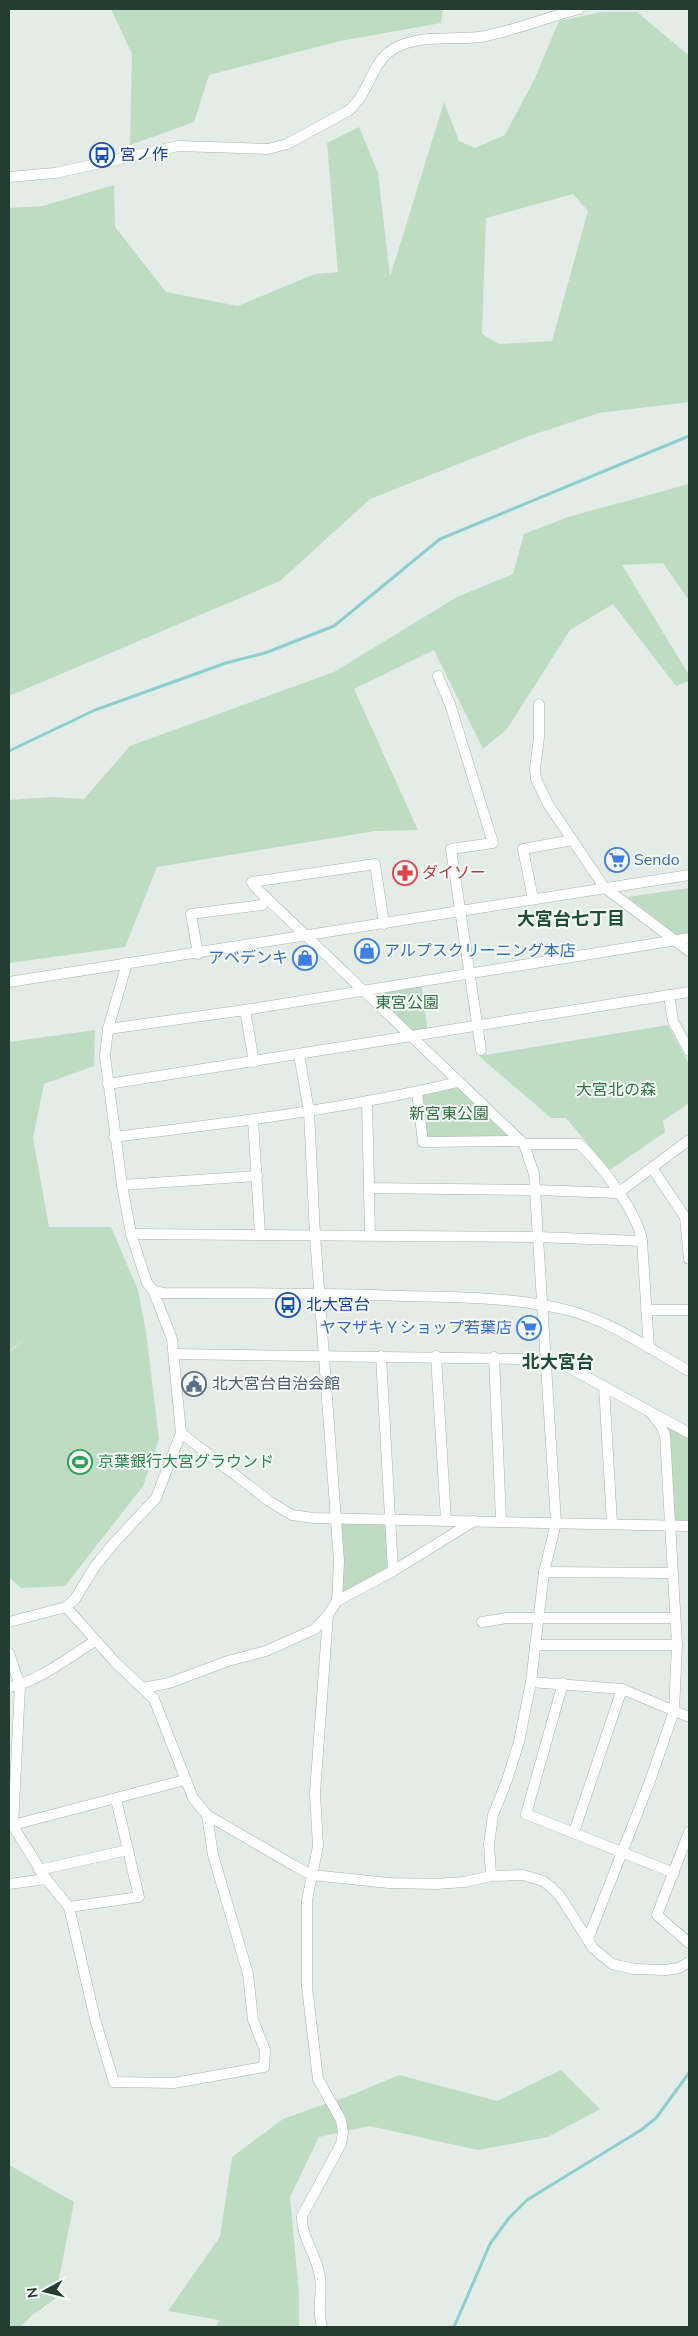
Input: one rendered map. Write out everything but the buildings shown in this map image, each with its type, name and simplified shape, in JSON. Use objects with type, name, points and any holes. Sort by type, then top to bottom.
[{"type":"street","points":[[9,177],[56,173],[178,146],[258,149],[278,147],[348,111],[362,97],[384,56],[404,44],[419,40],[484,36],[513,30],[579,9]]},
{"type":"street","points":[[438,676],[451,707],[493,843],[451,849],[481,1050]]},
{"type":"street","points":[[539,704],[539,737],[535,770],[536,779],[548,804],[604,887],[689,951]]},
{"type":"street","points":[[533,899],[523,849],[573,840]]},
{"type":"street","points":[[384,924],[375,864],[252,882],[523,1143],[531,1161],[536,1190],[537,1238],[544,1306],[556,1523],[544,1572],[531,1682],[517,1750],[492,1815],[489,1844],[491,1876]]},
{"type":"street","points":[[9,982],[307,937],[604,887],[689,875]]},
{"type":"street","points":[[198,954],[191,914],[262,905],[267,898]]},
{"type":"street","points":[[108,1029],[245,1010],[689,938]]},
{"type":"street","points":[[9,1622],[66,1607],[74,1599],[108,1550],[156,1498],[181,1433],[172,1339],[153,1290],[147,1283],[131,1234],[114,1137],[106,1056],[108,1029],[127,964]]},
{"type":"street","points":[[108,1084],[689,992]]},
{"type":"street","points":[[668,996],[674,1021],[689,1051]]},
{"type":"street","points":[[245,1010],[254,1062]]},
{"type":"street","points":[[300,1055],[309,1111],[315,1235],[339,1561],[337,1601]]},
{"type":"street","points":[[114,1137],[253,1120],[417,1092],[458,1082]]},
{"type":"street","points":[[417,1092],[422,1142],[580,1144],[595,1158],[634,1216],[640,1229],[648,1348]]},
{"type":"street","points":[[367,1101],[370,1235]]},
{"type":"street","points":[[253,1120],[260,1234]]},
{"type":"street","points":[[369,1188],[618,1193],[689,1141]]},
{"type":"street","points":[[652,1168],[684,1217],[689,1259]]},
{"type":"street","points":[[122,1185],[257,1176]]},
{"type":"street","points":[[131,1234],[370,1235],[642,1241]]},
{"type":"street","points":[[153,1290],[163,1293],[481,1298],[544,1306],[588,1317],[610,1326],[689,1371]]},
{"type":"street","points":[[646,1310],[689,1310]]},
{"type":"street","points":[[174,1354],[494,1357],[547,1363],[568,1367],[689,1432]]},
{"type":"street","points":[[381,1356],[393,1571]]},
{"type":"street","points":[[436,1356],[446,1520]]},
{"type":"street","points":[[494,1357],[501,1520]]},
{"type":"street","points":[[604,1386],[612,1523]]},
{"type":"street","points":[[588,1939],[650,1781],[674,1711],[678,1645],[672,1573],[665,1436],[661,1426],[650,1412]]},
{"type":"street","points":[[181,1433],[269,1501],[292,1514],[336,1518],[501,1520],[689,1526]]},
{"type":"street","points":[[143,1688],[169,1683],[266,1651],[315,1629],[328,1615],[337,1601],[393,1571],[474,1520]]},
{"type":"street","points":[[544,1572],[672,1573]]},
{"type":"street","points":[[66,1607],[95,1641],[154,1699],[193,1798],[207,1815],[312,1875],[389,1883],[436,1884],[464,1882],[491,1876],[523,1875],[543,1881],[560,1896],[602,1958],[612,1964],[622,1967],[666,1970],[679,1968],[689,1962]]},
{"type":"street","points":[[322,2327],[318,2314],[320,2274],[301,2226],[302,2216],[341,2144],[343,2133],[341,2120],[318,2079],[307,1987],[307,1900],[318,1846],[315,1793],[328,1615]]},
{"type":"street","points":[[482,1622],[507,1618],[537,1620],[675,1618]]},
{"type":"street","points":[[9,1687],[20,1686],[95,1641]]},
{"type":"street","points":[[536,1645],[678,1645]]},
{"type":"street","points":[[9,1653],[20,1686],[13,1730],[11,1826],[39,1870],[69,1908],[95,2019],[114,2082],[174,2083],[264,2067],[265,2050],[253,2020],[248,1974],[212,1855],[207,1815]]},
{"type":"street","points":[[531,1682],[622,1689],[689,1717]]},
{"type":"street","points":[[563,1684],[526,1814],[674,1873]]},
{"type":"street","points":[[574,1832],[622,1689]]},
{"type":"street","points":[[11,1826],[185,1780]]},
{"type":"street","points":[[69,1908],[139,1897],[116,1799]]},
{"type":"street","points":[[689,1832],[657,1915],[689,1943]]},
{"type":"street","points":[[39,1870],[128,1850]]},
{"type":"street","points":[[9,1884],[46,1879]]},
{"type":"green space","points":[[111,9],[443,9],[441,23],[340,41],[209,75],[194,122],[130,145],[132,54]]},
{"type":"green space","points":[[602,12],[637,12],[687,54],[689,53],[689,402],[599,413],[529,436],[370,499],[280,581],[9,696],[9,208],[43,206],[114,185],[115,227],[166,292],[238,306],[315,274],[338,272],[327,143],[359,127],[378,173],[390,277],[444,102],[459,141],[475,148],[505,135],[535,78],[559,21]],"holes":[[[573,194],[588,211],[552,341],[499,344],[482,334],[486,218]]]},
{"type":"green space","points":[[689,484],[689,600],[663,563],[622,565],[689,675],[689,681],[676,686],[613,604],[570,630],[507,729],[483,749],[434,650],[354,689],[418,830],[375,831],[157,867],[125,947],[9,963],[9,800],[52,797],[84,799],[130,746],[334,672],[457,597],[513,574],[524,534],[568,517]]},
{"type":"green space","points":[[689,888],[689,936],[679,937],[628,897]]},
{"type":"green space","name":"東宮公園","points":[[421,984],[428,1032],[415,1033],[375,995],[377,991]]},
{"type":"green space","name":"大宮北の森","points":[[668,1025],[689,1064],[689,1103],[663,1121],[665,1132],[610,1170],[566,1118],[551,1118],[479,1056]]},
{"type":"green space","points":[[95,1030],[94,1066],[44,1084],[33,1138],[49,1227],[111,1227],[138,1290],[146,1332],[159,1439],[143,1486],[65,1586],[21,1588],[9,1577],[9,1352],[30,1335],[9,1351],[9,1042]]},
{"type":"green space","name":"新宮東公園","points":[[458,1088],[509,1135],[507,1139],[426,1138],[421,1098],[425,1094]]},
{"type":"green space","points":[[667,1426],[689,1436],[689,1520],[676,1520],[674,1517]]},
{"type":"green space","points":[[339,1524],[385,1524],[391,1569],[340,1598]]},
{"type":"green space","points":[[561,2070],[600,2109],[548,2137],[478,2150],[370,2126],[319,2137],[290,2197],[299,2294],[299,2327],[216,2327],[219,2320],[168,2311],[220,2237],[232,2157],[283,2119],[354,2094],[399,2075],[497,2101]]},
{"type":"green space","points":[[9,2165],[74,2202],[55,2299],[32,2315],[21,2327],[9,2327]]},
{"type":"waterway","points":[[9,751],[95,710],[226,663],[265,653],[334,626],[440,539],[689,436]]},
{"type":"waterway","points":[[454,2327],[490,2244],[509,2218],[527,2200],[641,2130],[656,2118],[689,2073]]},
{"type":"place","name":"宮ノ作","points":[[102,155]]},
{"type":"place","name":"Sendo","points":[[617,860]]},
{"type":"place","name":"ダイソー","points":[[405,873]]},
{"type":"place","name":"アルプスクリーニング本店","points":[[367,951]]},
{"type":"place","name":"アベデンキ","points":[[305,958]]},
{"type":"place","name":"北大宮台","points":[[288,1305]]},
{"type":"place","name":"ヤマザキＹショップ若葉店","points":[[529,1328]]},
{"type":"place","name":"北大宮台自治会館","points":[[194,1384]]},
{"type":"place","name":"京葉銀行大宮グラウンド","points":[[80,1462]]},
{"type":"district","name":"大宮台七丁目","points":[[571,919]]},
{"type":"district","name":"北大宮台","points":[[558,1362]]}]
